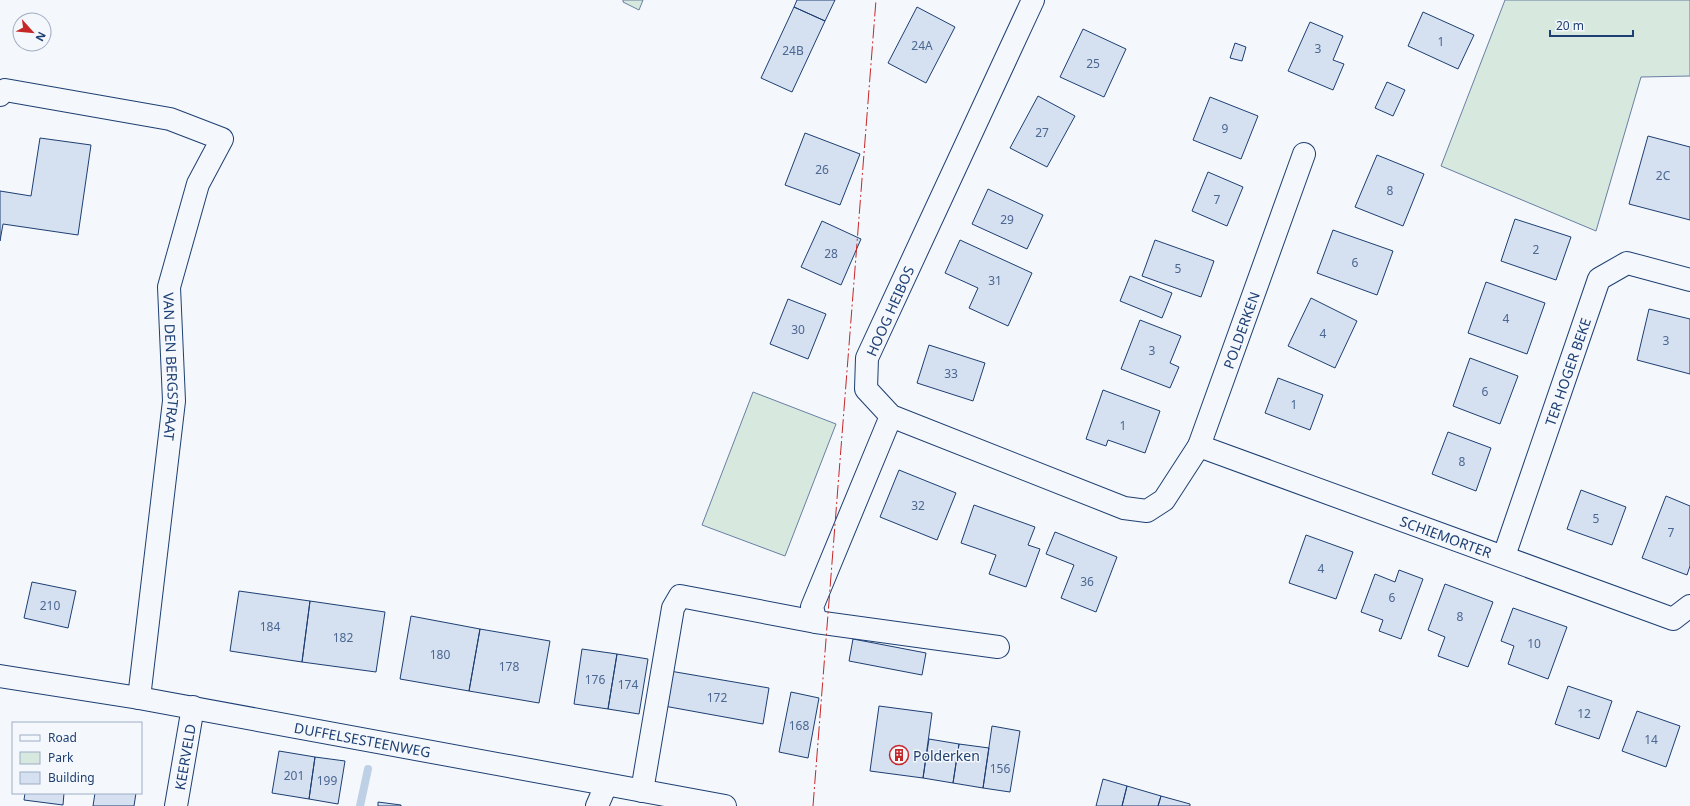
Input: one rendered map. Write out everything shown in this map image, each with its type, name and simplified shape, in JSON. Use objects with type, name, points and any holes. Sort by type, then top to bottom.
[{"type":"street","name":"HOOG HEIBOS","points":[[1033,0],[867,358],[866,389],[891,416],[1124,508],[1147,511],[1164,500]]},
{"type":"street","name":"VAN DEN BERGSTRAAT","points":[[0,96],[5,90],[170,119],[222,139],[198,184],[169,287],[174,401],[139,698]]},
{"type":"street","name":"POLDERKEN","points":[[1164,500],[1199,446],[1304,154]]},
{"type":"street","name":"TER HOGER BEKE","points":[[1504,556],[1599,279],[1627,263],[1690,280]]},
{"type":"street","points":[[816,622],[812,607],[891,416]]},
{"type":"street","name":"SCHIEMORTER","points":[[1199,446],[1504,556],[1673,619],[1688,608]]},
{"type":"street","points":[[642,791],[673,608],[680,596],[816,622],[998,647]]},
{"type":"street","name":"DUFFELSESTEENWEG","points":[[0,676],[139,698],[725,806]]},
{"type":"street","name":"KEERVELD","points":[[176,806],[193,708]]},
{"type":"street","points":[[597,806],[606,785]]},
{"type":"green space","points":[[623,0],[643,0],[639,10],[623,2]]},
{"type":"green space","points":[[1505,0],[1690,0],[1690,76],[1641,77],[1596,231],[1441,166]]},
{"type":"green space","points":[[753,392],[836,424],[785,556],[702,525]]},
{"type":"building","points":[[797,0],[835,0],[825,21],[794,7]]},
{"type":"building","points":[[794,7],[825,21],[792,92],[761,78]]},
{"type":"building","points":[[917,7],[955,27],[926,83],[888,63]]},
{"type":"building","points":[[1423,12],[1474,35],[1458,69],[1408,46]]},
{"type":"building","points":[[1310,22],[1343,36],[1333,60],[1344,64],[1333,90],[1288,71]]},
{"type":"building","points":[[1083,29],[1126,49],[1104,97],[1060,77]]},
{"type":"building","points":[[1235,43],[1246,47],[1242,61],[1230,58]]},
{"type":"building","points":[[1387,82],[1405,90],[1393,116],[1375,108]]},
{"type":"building","points":[[1038,96],[1075,116],[1047,167],[1010,148]]},
{"type":"building","points":[[1210,97],[1258,116],[1241,159],[1193,140]]},
{"type":"building","points":[[805,133],[860,154],[840,205],[785,185]]},
{"type":"building","points":[[1648,136],[1690,147],[1690,220],[1629,204]]},
{"type":"building","points":[[40,138],[91,145],[78,235],[3,224],[0,241],[0,191],[31,196]]},
{"type":"building","points":[[1377,155],[1424,174],[1403,226],[1355,207]]},
{"type":"building","points":[[1208,172],[1243,187],[1227,226],[1192,211]]},
{"type":"building","points":[[988,189],[1043,215],[1027,249],[972,224]]},
{"type":"building","points":[[1515,219],[1571,237],[1556,280],[1501,261]]},
{"type":"building","points":[[822,221],[861,239],[841,285],[801,267]]},
{"type":"building","points":[[1333,230],[1393,251],[1377,295],[1317,273]]},
{"type":"building","points":[[960,240],[1032,273],[1008,326],[969,308],[978,288],[945,273]]},
{"type":"building","points":[[1155,240],[1214,261],[1201,297],[1142,276]]},
{"type":"building","points":[[1130,276],[1172,293],[1162,318],[1120,301]]},
{"type":"building","points":[[1486,282],[1545,303],[1527,354],[1468,333]]},
{"type":"building","points":[[1311,298],[1357,321],[1335,368],[1288,346]]},
{"type":"building","points":[[788,299],[826,314],[808,359],[770,344]]},
{"type":"building","points":[[1649,309],[1690,319],[1690,374],[1637,360]]},
{"type":"building","points":[[1140,320],[1181,336],[1170,363],[1179,367],[1170,388],[1121,369]]},
{"type":"building","points":[[929,345],[985,363],[973,401],[917,383]]},
{"type":"building","points":[[1470,358],[1518,376],[1500,424],[1453,406]]},
{"type":"building","points":[[1278,378],[1323,395],[1310,430],[1265,413]]},
{"type":"building","points":[[1103,390],[1160,411],[1145,453],[1108,440],[1106,446],[1086,439]]},
{"type":"building","points":[[1448,432],[1491,448],[1476,491],[1432,474]]},
{"type":"building","points":[[899,470],[956,493],[937,540],[880,517]]},
{"type":"building","points":[[1581,490],[1626,507],[1612,545],[1567,529]]},
{"type":"building","points":[[1666,496],[1690,506],[1690,566],[1687,575],[1642,558]]},
{"type":"building","points":[[974,505],[1035,527],[1028,545],[1040,549],[1026,587],[989,574],[996,555],[961,543]]},
{"type":"building","points":[[1055,532],[1117,557],[1096,612],[1061,598],[1074,565],[1046,554]]},
{"type":"building","points":[[1306,535],[1353,552],[1336,599],[1289,583]]},
{"type":"building","points":[[1399,570],[1423,579],[1401,639],[1379,631],[1383,620],[1361,612],[1375,574],[1395,582]]},
{"type":"building","points":[[32,582],[76,591],[68,628],[24,618]]},
{"type":"building","points":[[1445,584],[1493,602],[1468,667],[1438,656],[1445,637],[1428,630]]},
{"type":"building","points":[[239,591],[310,601],[302,662],[230,651]]},
{"type":"building","points":[[310,601],[385,612],[376,672],[302,662]]},
{"type":"building","points":[[1513,608],[1567,627],[1548,679],[1508,664],[1514,646],[1501,641]]},
{"type":"building","points":[[411,616],[480,629],[469,691],[400,679]]},
{"type":"building","points":[[480,629],[550,641],[539,703],[469,691]]},
{"type":"building","points":[[853,639],[926,653],[922,675],[849,661]]},
{"type":"building","points":[[582,649],[617,654],[608,709],[574,704]]},
{"type":"building","points":[[617,654],[648,659],[639,714],[608,709]]},
{"type":"building","points":[[670,671],[769,688],[763,724],[664,706]]},
{"type":"building","points":[[1568,686],[1612,701],[1599,739],[1555,724]]},
{"type":"building","points":[[791,692],[819,698],[808,758],[779,752]]},
{"type":"building","name":"Polderken","points":[[879,706],[932,713],[923,778],[870,771]]},
{"type":"building","points":[[1637,711],[1680,726],[1666,767],[1622,751]]},
{"type":"building","points":[[992,726],[1020,731],[1010,792],[983,788]]},
{"type":"building","points":[[929,739],[959,744],[953,783],[923,778]]},
{"type":"building","points":[[959,744],[989,748],[983,788],[953,783]]},
{"type":"building","points":[[279,751],[315,757],[309,799],[272,793]]},
{"type":"building","points":[[315,757],[345,761],[338,804],[309,799]]},
{"type":"building","points":[[1103,779],[1127,786],[1122,806],[1096,806]]},
{"type":"building","points":[[1127,786],[1161,796],[1158,806],[1122,806]]},
{"type":"building","points":[[25,794],[64,794],[63,805],[24,800]]},
{"type":"building","points":[[95,794],[136,794],[134,806],[93,806]]},
{"type":"building","points":[[1161,796],[1190,804],[1190,806],[1158,806]]},
{"type":"building","points":[[378,802],[401,805],[401,806],[378,806]]},
{"type":"waterway","points":[[360,806],[368,769]]},
{"type":"power","points":[[813,806],[876,0]]},
{"type":"place","name":"Polderken","points":[[899,755]]}]
